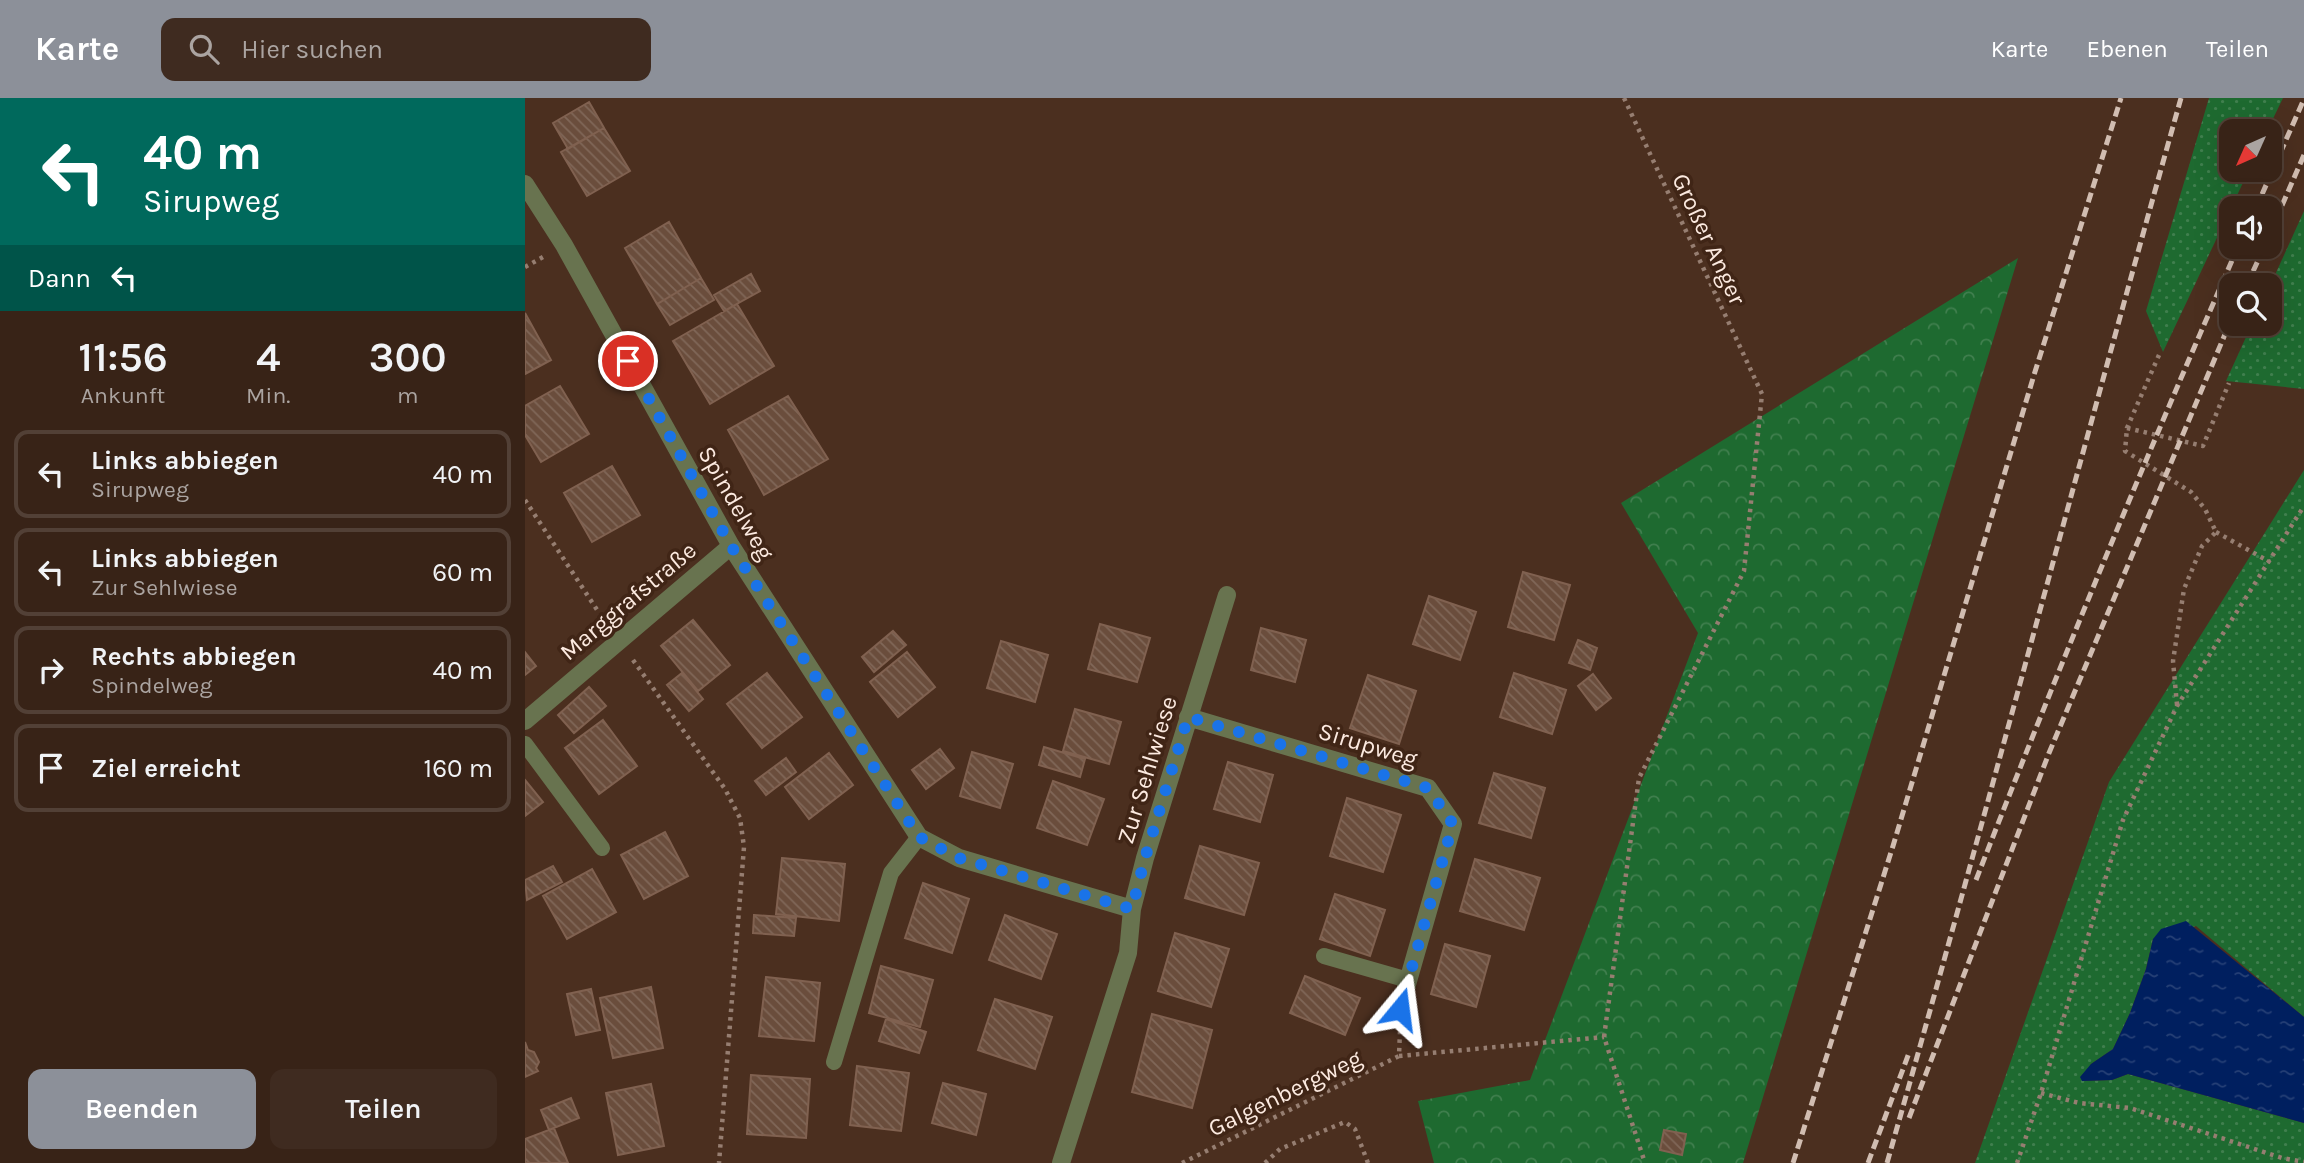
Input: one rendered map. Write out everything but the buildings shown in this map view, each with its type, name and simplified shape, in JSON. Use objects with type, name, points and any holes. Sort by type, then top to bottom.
[{"type":"street","name":"Spindelweg","points":[[525,184],[564,245],[731,546],[919,837],[959,858],[1132,909]]},
{"type":"street","name":"Marggrafstraße","points":[[525,721],[731,546]]},
{"type":"street","name":"Zur Sehlwiese","points":[[1061,1163],[1128,953],[1132,909],[1145,858],[1227,595]]},
{"type":"street","name":"Sirupweg","points":[[1188,717],[1428,788],[1453,824],[1400,1009]]},
{"type":"lane","points":[[525,744],[602,848]]},
{"type":"lane","points":[[834,1062],[891,873],[919,837]]},
{"type":"lane","points":[[1324,956],[1408,980]]},
{"type":"path","name":"Großer Anger","points":[[1604,1037],[1639,778],[1744,571],[1762,394],[1624,98]]},
{"type":"path","points":[[2159,355],[2127,428],[2125,451],[2191,492],[2205,509],[2216,532],[2270,562]]},
{"type":"path","points":[[2127,428],[2203,446],[2229,383]]},
{"type":"path","points":[[525,500],[618,641],[725,789],[740,818],[744,847],[719,1163]]},
{"type":"path","points":[[2017,1163],[2041,1093],[2123,820],[2177,706],[2304,506]]},
{"type":"path","points":[[2177,706],[2173,661],[2184,589],[2202,546],[2216,532]]},
{"type":"path","name":"Galgenbergweg","points":[[1182,1163],[1399,1056],[1400,1009]]},
{"type":"path","points":[[1399,1056],[1604,1037],[1645,1163]]},
{"type":"path","points":[[2041,1093],[2079,1104],[2130,1108],[2282,1158],[2304,1162]]},
{"type":"path","points":[[1265,1163],[1280,1149],[1345,1122],[1355,1129],[1368,1163]]},
{"type":"green space","points":[[2209,98],[2283,98],[2273,119],[2219,119],[2219,182],[2243,182],[2237,196],[2219,196],[2219,233],[2163,352],[2146,311]]},
{"type":"green space","points":[[2304,211],[2304,389],[2226,381],[2247,336],[2282,336],[2282,273],[2276,273]]},
{"type":"green space","points":[[2018,258],[1743,1163],[1434,1163],[1418,1101],[1530,1080],[1698,633],[1621,503]]},
{"type":"green space","points":[[2304,470],[2304,1017],[2196,926],[2153,939],[2146,969],[2130,1013],[2113,1049],[2091,1064],[2082,1081],[2112,1080],[2128,1074],[2304,1123],[2304,1163],[1975,1163],[2109,782]]},
{"type":"water","points":[[2186,921],[2304,1017],[2304,1123],[2128,1074],[2112,1080],[2082,1081],[2080,1077],[2091,1064],[2113,1049],[2146,969],[2153,939],[2161,929]]},
{"type":"railway","points":[[1793,1163],[1893,846],[2034,375],[2121,98]]},
{"type":"railway","points":[[1887,1163],[2181,98]]},
{"type":"railway","points":[[2261,196],[2304,99]]},
{"type":"railway","points":[[2282,205],[2304,155]]},
{"type":"railway","points":[[1976,880],[2104,562],[2233,259]]},
{"type":"railway","points":[[2252,273],[2259,259]]},
{"type":"railway","points":[[1909,1118],[2049,753],[2224,336]]},
{"type":"railway","points":[[1868,1163],[1909,1053]]},
{"type":"route","points":[[628,361],[731,546],[919,837],[959,858],[1132,909],[1188,717],[1428,788],[1453,824],[1400,1009]]}]
